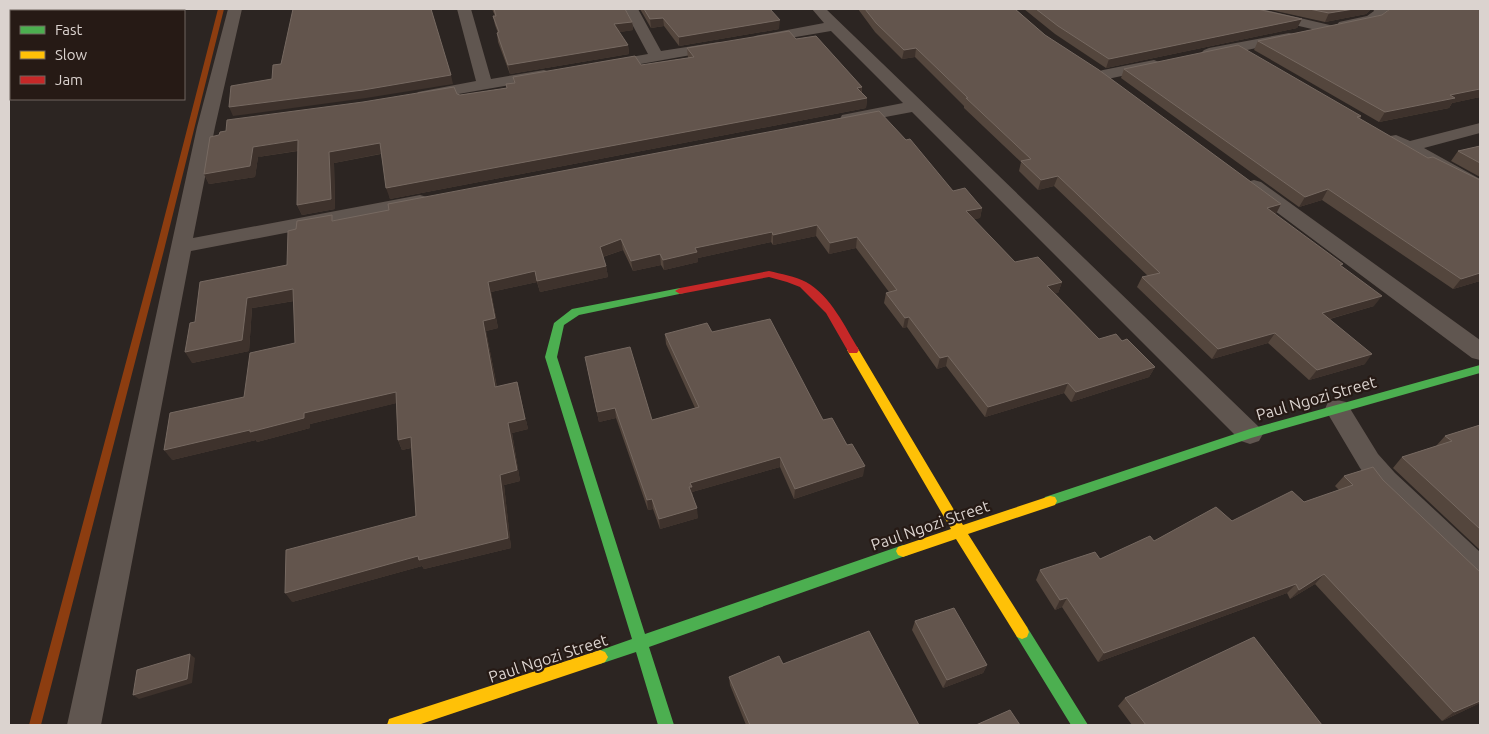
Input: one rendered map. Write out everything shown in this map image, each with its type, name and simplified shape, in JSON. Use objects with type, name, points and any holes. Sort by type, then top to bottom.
[{"type":"street","points":[[84,725],[206,127],[235,9]]},
{"type":"street","points":[[464,9],[485,84]]},
{"type":"street","points":[[631,9],[657,57]]},
{"type":"street","points":[[819,9],[915,106],[1250,434]]},
{"type":"street","points":[[1244,9],[1329,29]]},
{"type":"street","points":[[1198,56],[1372,19],[1381,12],[1380,9]]},
{"type":"street","points":[[590,68],[834,26]]},
{"type":"street","points":[[1237,48],[1254,58]]},
{"type":"street","points":[[1119,87],[1095,70],[1170,61]]},
{"type":"street","points":[[412,97],[562,72]]},
{"type":"street","points":[[827,123],[915,106]]},
{"type":"street","points":[[206,127],[225,124]]},
{"type":"street","points":[[1407,147],[1480,128]]},
{"type":"street","points":[[1381,132],[1480,186]]},
{"type":"street","points":[[1239,175],[1480,352]]},
{"type":"street","points":[[181,248],[436,198]]},
{"type":"street","points":[[666,725],[551,357],[559,323],[576,312],[769,274],[793,279],[812,290],[830,311],[960,531],[1080,725]]},
{"type":"street","name":"Paul Ngozi Street","points":[[395,725],[641,644],[960,531],[1250,434],[1480,369]]},
{"type":"street","points":[[1337,409],[1369,461],[1385,482],[1480,571]]},
{"type":"building","points":[[293,9],[431,9],[451,75],[363,90],[229,107],[231,86],[272,79],[273,65],[281,64]]},
{"type":"building","points":[[494,9],[625,9],[632,22],[614,24],[628,45],[508,65],[497,33],[499,32],[493,16],[496,16]]},
{"type":"building","points":[[644,9],[770,9],[780,20],[679,37],[663,18],[650,19]]},
{"type":"building","points":[[865,9],[1015,9],[1045,35],[1099,70],[1281,204],[1267,208],[1343,264],[1340,265],[1382,296],[1322,313],[1372,354],[1317,370],[1275,333],[1218,349],[1142,277],[1160,273],[1058,176],[1041,180],[1021,161],[1031,159],[916,48],[904,50],[876,23]]},
{"type":"building","points":[[1036,9],[1257,9],[1302,19],[1109,59],[1058,26]]},
{"type":"building","points":[[1309,9],[1354,9],[1329,13]]},
{"type":"building","points":[[1390,9],[1480,9],[1480,89],[1450,95],[1455,98],[1385,112],[1258,41],[1382,15]]},
{"type":"building","points":[[789,31],[796,39],[816,36],[862,87],[857,88],[867,98],[386,188],[380,143],[329,152],[331,199],[297,205],[298,140],[253,147],[250,166],[204,174],[210,137],[226,131],[227,120],[363,102],[454,87],[457,94],[460,95],[507,88],[506,84],[515,83],[513,77],[635,56],[641,65],[694,57],[687,48]]},
{"type":"building","points":[[1238,45],[1361,116],[1357,117],[1428,158],[1433,157],[1480,180],[1480,273],[1461,279],[1328,189],[1305,197],[1124,69]]},
{"type":"building","points":[[879,111],[906,140],[910,139],[953,191],[965,188],[982,208],[966,211],[1015,262],[1038,257],[1062,282],[1047,286],[1099,339],[1116,334],[1122,341],[1127,339],[1155,367],[1076,392],[1068,383],[988,407],[948,356],[940,358],[909,317],[905,318],[886,293],[897,290],[857,237],[830,243],[817,225],[773,235],[772,232],[695,248],[697,252],[663,260],[660,254],[631,261],[621,239],[600,247],[606,266],[537,281],[535,271],[488,282],[495,318],[483,321],[495,387],[517,382],[525,419],[508,423],[517,470],[500,475],[508,538],[419,560],[418,556],[285,593],[286,550],[416,516],[411,437],[398,440],[396,392],[304,413],[304,418],[250,432],[250,430],[164,450],[170,413],[244,397],[250,353],[295,343],[293,289],[247,298],[242,340],[185,352],[190,323],[195,322],[200,282],[287,265],[288,231],[296,229],[297,221],[332,215],[332,221],[389,210],[388,204]]},
{"type":"building","points":[[1480,146],[1480,163],[1458,151]]},
{"type":"building","points":[[770,319],[823,420],[832,418],[847,445],[852,444],[865,466],[795,489],[780,457],[690,483],[692,487],[689,487],[697,508],[659,519],[652,499],[647,500],[615,408],[597,412],[585,357],[630,347],[652,420],[699,407],[665,334],[707,323],[712,332]]},
{"type":"building","points":[[1480,425],[1480,529],[1402,457],[1452,441],[1445,436]]},
{"type":"building","points":[[1373,467],[1383,480],[1480,572],[1480,701],[1454,712],[1324,574],[1299,590],[1296,584],[1104,653],[1067,598],[1060,600],[1040,570],[1095,552],[1100,559],[1150,536],[1154,541],[1216,507],[1232,521],[1292,491],[1304,502],[1353,485],[1344,476]]},
{"type":"building","points":[[954,608],[987,665],[947,680],[915,621]]},
{"type":"building","points":[[869,631],[919,725],[750,725],[729,677],[779,656],[783,664]]},
{"type":"building","points":[[1254,637],[1322,725],[1146,725],[1125,698]]},
{"type":"building","points":[[190,654],[187,679],[133,695],[137,670]]},
{"type":"building","points":[[1010,710],[1020,725],[976,725]]},
{"type":"waterway","points":[[35,725],[160,250],[221,9]]},
{"type":"traffic: fast","points":[[666,725],[551,357],[559,323],[576,312],[680,291]]},
{"type":"traffic: fast","points":[[1050,501],[1250,434],[1480,369]]},
{"type":"traffic: fast","points":[[600,657],[903,551]]},
{"type":"traffic: fast","points":[[1022,632],[1080,725]]},
{"type":"traffic: slow","points":[[853,350],[959,531],[1022,632]]},
{"type":"traffic: slow","points":[[903,551],[1050,501]]},
{"type":"traffic: slow","points":[[395,725],[600,657]]},
{"type":"traffic: jam","points":[[680,291],[769,274],[790,279],[804,285],[830,311],[853,350]]}]
